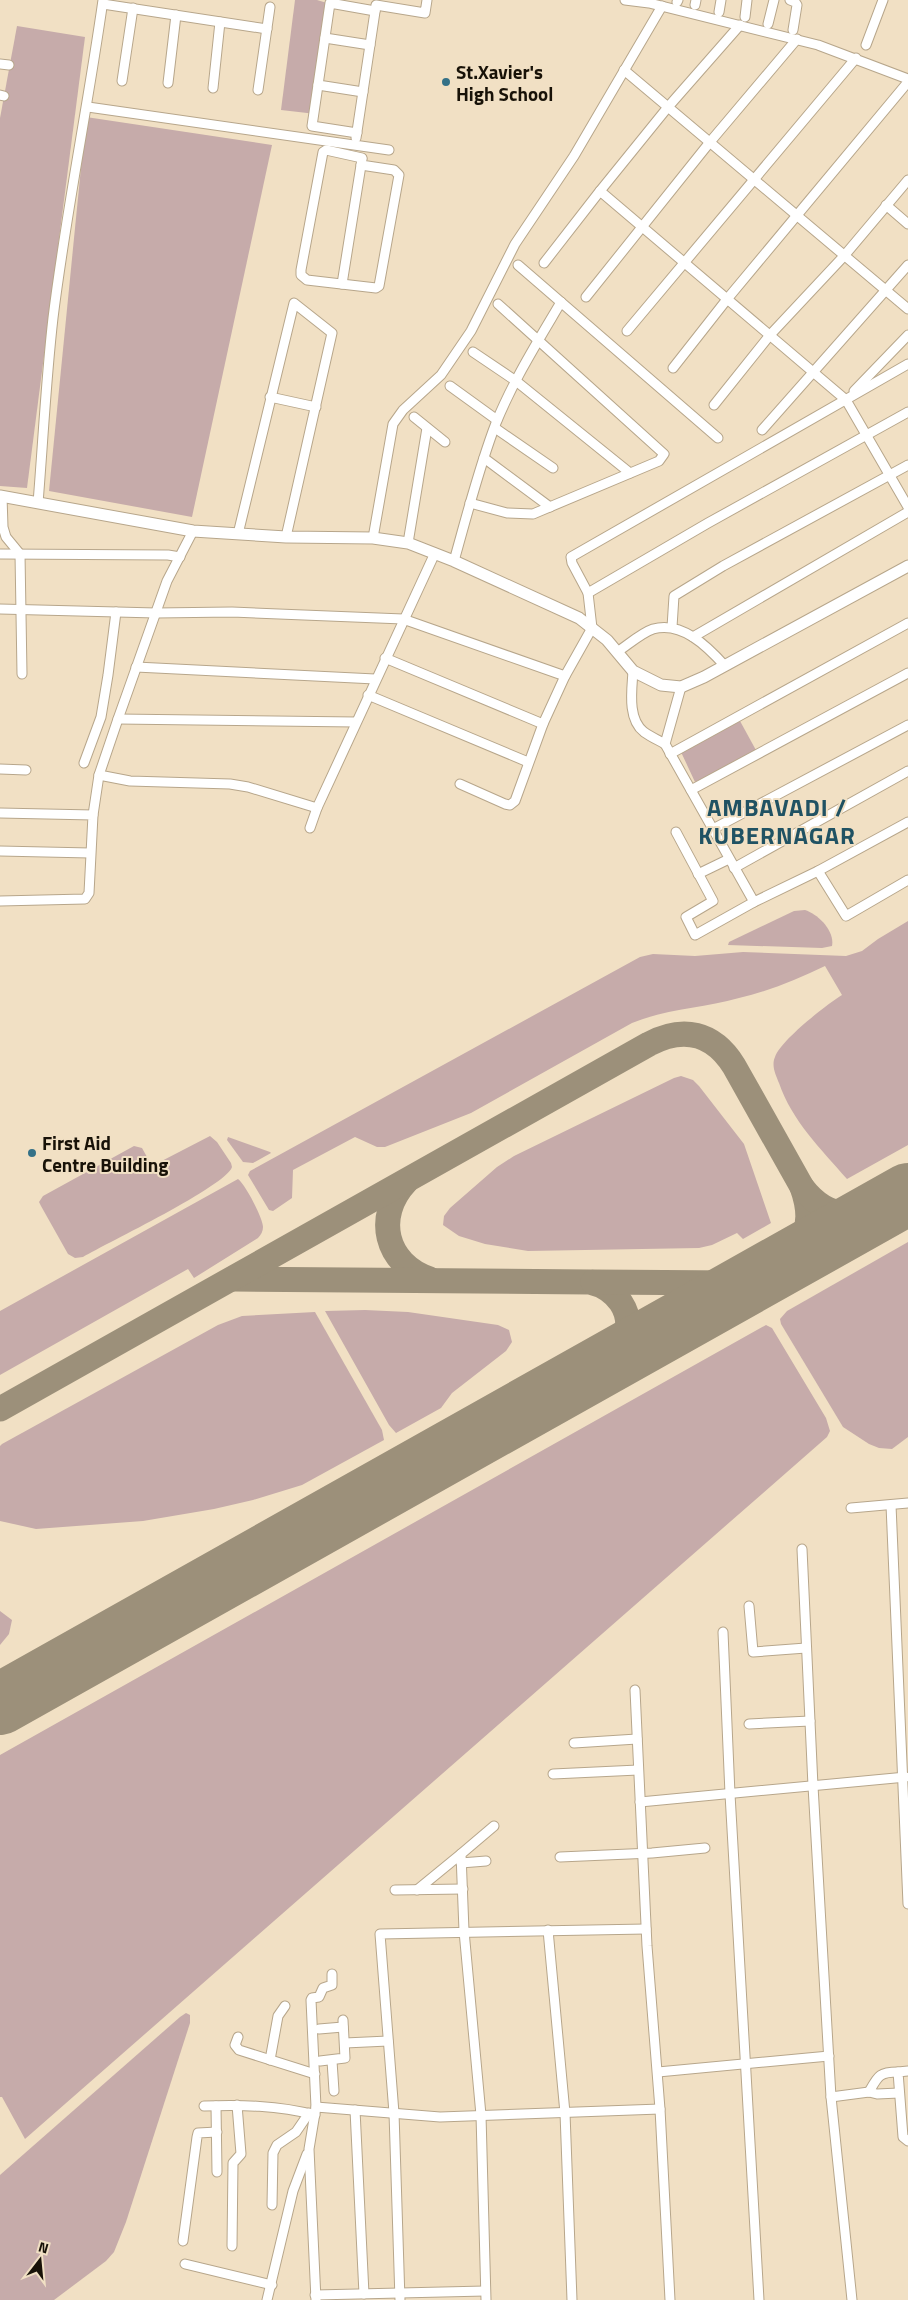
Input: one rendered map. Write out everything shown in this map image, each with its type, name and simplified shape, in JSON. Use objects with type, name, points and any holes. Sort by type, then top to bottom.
[{"type":"street","points":[[342,284],[361,162],[357,133],[376,5],[425,13],[428,0]]},
{"type":"street","points":[[625,0],[662,6],[797,39],[856,58],[908,80],[728,298],[673,368]]},
{"type":"street","points":[[719,12],[721,0]]},
{"type":"street","points":[[745,16],[747,0]]},
{"type":"street","points":[[768,24],[774,0]]},
{"type":"street","points":[[790,0],[797,5],[793,30]]},
{"type":"street","points":[[866,45],[883,0]]},
{"type":"street","points":[[38,503],[53,320],[64,236],[88,107],[103,2],[267,29]]},
{"type":"street","points":[[357,133],[312,126],[330,3],[375,10]]},
{"type":"street","points":[[374,538],[393,424],[403,410],[441,375],[471,331],[515,244],[574,156],[662,6]]},
{"type":"street","points":[[258,90],[270,7]]},
{"type":"street","points":[[122,82],[133,8]]},
{"type":"street","points":[[168,84],[176,15]]},
{"type":"street","points":[[213,88],[220,22]]},
{"type":"street","points":[[544,263],[668,107],[740,25]]},
{"type":"street","points":[[325,38],[370,45]]},
{"type":"street","points":[[586,297],[710,142],[797,39]]},
{"type":"street","points":[[627,331],[856,58]]},
{"type":"street","points":[[624,70],[908,309]]},
{"type":"street","points":[[318,85],[363,92]]},
{"type":"street","points":[[88,107],[389,150]]},
{"type":"street","points":[[326,150],[361,162],[394,170],[399,178],[378,286],[376,288],[342,284],[307,280],[301,275],[323,152],[326,150]]},
{"type":"street","points":[[714,404],[770,335],[844,256],[908,180]]},
{"type":"street","points":[[600,191],[846,400],[908,507]]},
{"type":"street","points":[[886,205],[908,224]]},
{"type":"street","points":[[518,265],[718,438]]},
{"type":"street","points":[[762,430],[908,265]]},
{"type":"street","points":[[454,561],[470,503],[496,424],[516,381],[561,302]]},
{"type":"street","points":[[238,534],[294,303],[332,333],[286,537]]},
{"type":"street","points":[[470,503],[521,515],[533,514],[659,461],[664,454],[498,304]]},
{"type":"street","points":[[846,400],[908,335]]},
{"type":"street","points":[[473,352],[516,381],[630,473]]},
{"type":"street","points":[[460,784],[510,805],[515,801],[543,724],[565,676],[592,628],[588,593],[572,563],[571,557],[908,364]]},
{"type":"street","points":[[450,386],[553,468]]},
{"type":"street","points":[[270,397],[316,407]]},
{"type":"street","points":[[588,593],[708,523],[908,412]]},
{"type":"street","points":[[414,417],[445,442]]},
{"type":"street","points":[[408,543],[428,428]]},
{"type":"street","points":[[484,458],[550,507]]},
{"type":"street","points":[[672,627],[674,596],[723,566],[908,465]]},
{"type":"street","points":[[22,674],[20,554],[6,537],[3,528],[1,496],[193,531],[286,537],[374,538],[408,543],[454,561],[579,618],[592,628],[634,670],[661,685],[682,687],[725,666],[908,566]]},
{"type":"street","points":[[694,637],[908,512]]},
{"type":"street","points":[[0,901],[85,899],[89,893],[93,815],[99,775],[167,581],[193,531]]},
{"type":"street","points":[[310,828],[316,808],[435,553]]},
{"type":"street","points":[[0,554],[168,555],[180,557]]},
{"type":"street","points":[[0,609],[156,613],[232,612],[403,619],[565,676]]},
{"type":"street","points":[[84,763],[101,717],[116,612]]},
{"type":"street","points":[[670,754],[908,623]]},
{"type":"street","points":[[617,652],[652,629],[672,627],[694,637],[713,652],[725,666]]},
{"type":"street","points":[[385,658],[543,724]]},
{"type":"street","points":[[136,667],[375,679]]},
{"type":"street","points":[[634,670],[632,702],[642,731],[665,744],[754,902]]},
{"type":"street","points":[[691,790],[908,673]]},
{"type":"street","points":[[665,744],[682,687]]},
{"type":"street","points":[[368,695],[528,762]]},
{"type":"street","points":[[118,719],[356,722]]},
{"type":"street","points":[[713,829],[908,725]]},
{"type":"street","points":[[0,769],[26,770]]},
{"type":"street","points":[[734,868],[908,771]]},
{"type":"street","points":[[99,775],[130,780],[230,784],[248,787],[316,808]]},
{"type":"street","points":[[0,813],[93,815]]},
{"type":"street","points":[[676,832],[713,901],[686,917],[695,935],[754,902],[818,871],[908,822]]},
{"type":"street","points":[[0,851],[90,853]]},
{"type":"street","points":[[698,874],[729,859]]},
{"type":"street","points":[[818,871],[846,916],[908,880]]},
{"type":"street","points":[[851,1508],[908,1503]]},
{"type":"street","points":[[891,1505],[905,1777],[908,1904]]},
{"type":"street","points":[[802,1549],[813,1786],[829,2056],[852,2300]]},
{"type":"street","points":[[749,1606],[753,1652],[806,1648]]},
{"type":"street","points":[[724,1632],[730,1794],[758,2300]]},
{"type":"street","points":[[635,1690],[646,1928],[658,2072],[670,2300]]},
{"type":"street","points":[[749,1724],[810,1721]]},
{"type":"street","points":[[574,1743],[637,1739]]},
{"type":"street","points":[[553,1774],[638,1770]]},
{"type":"street","points":[[640,1802],[905,1777]]},
{"type":"street","points":[[417,1890],[461,1858],[494,1826]]},
{"type":"street","points":[[560,1857],[705,1848]]},
{"type":"street","points":[[461,1858],[486,1861]]},
{"type":"street","points":[[332,1974],[332,1985],[322,1989],[319,1997],[311,1999],[314,2112],[309,2149],[316,2298],[364,2294],[400,2296],[486,2295],[481,2115],[464,1931],[461,1858]]},
{"type":"street","points":[[395,1890],[463,1889]]},
{"type":"street","points":[[400,2296],[394,2113],[380,1934],[646,1928]]},
{"type":"street","points":[[548,1930],[565,2113],[572,2300]]},
{"type":"street","points":[[270,2060],[278,2016],[285,2006]]},
{"type":"street","points":[[319,2029],[343,2024],[345,2043],[345,2058],[320,2062]]},
{"type":"street","points":[[238,2037],[236,2048],[314,2074]]},
{"type":"street","points":[[345,2043],[388,2041]]},
{"type":"street","points":[[658,2072],[829,2056]]},
{"type":"street","points":[[332,2061],[334,2090]]},
{"type":"street","points":[[869,2092],[879,2075],[885,2072],[908,2071]]},
{"type":"street","points":[[898,2072],[903,2137],[908,2141]]},
{"type":"street","points":[[832,2097],[869,2092],[885,2095],[899,2093]]},
{"type":"street","points":[[232,2246],[233,2162],[240,2154],[237,2105]]},
{"type":"street","points":[[204,2106],[283,2107],[314,2112],[355,2110],[440,2117],[660,2109]]},
{"type":"street","points":[[216,2106],[217,2172]]},
{"type":"street","points":[[355,2110],[364,2294]]},
{"type":"street","points":[[272,2205],[274,2153],[277,2146],[296,2132],[314,2112]]},
{"type":"street","points":[[183,2241],[198,2133],[217,2132]]},
{"type":"street","points":[[267,2300],[293,2191],[309,2149]]},
{"type":"street","points":[[185,2264],[272,2285]]},
{"type":"shaded area","points":[[295,0],[317,0],[327,3],[316,114],[281,110]]},
{"type":"shaded area","points":[[17,26],[85,37],[27,488],[0,486],[0,118]]},
{"type":"shaded area","points":[[86,117],[272,145],[192,517],[49,491]]},
{"type":"shaded area","points":[[740,721],[757,752],[695,782],[681,752]]},
{"type":"shaded area","points":[[805,910],[820,919],[828,929],[831,935],[832,946],[822,948],[728,945],[729,942],[794,911]]},
{"type":"shaded area","points":[[908,921],[908,1145],[847,1179],[817,1145],[791,1110],[775,1074],[774,1067],[775,1057],[786,1042],[815,1015],[842,995],[825,966],[762,992],[645,1018],[632,1023],[471,1113],[385,1147],[377,1147],[355,1137],[293,1170],[292,1198],[273,1211],[269,1210],[248,1175],[250,1171],[640,957],[653,954],[695,956],[743,952],[846,956],[862,951]]},
{"type":"shaded area","points":[[681,1076],[693,1080],[699,1086],[744,1144],[771,1223],[743,1239],[737,1233],[712,1245],[699,1248],[528,1251],[485,1244],[459,1236],[443,1225],[444,1216],[450,1208],[497,1167],[514,1156]]},
{"type":"shaded area","points":[[210,1136],[217,1142],[231,1163],[232,1167],[225,1176],[189,1200],[83,1257],[75,1258],[68,1254],[39,1202],[43,1196],[134,1146],[142,1148],[152,1166]]},
{"type":"shaded area","points":[[228,1137],[271,1153],[253,1163],[243,1162],[227,1140]]},
{"type":"shaded area","points":[[238,1179],[249,1194],[262,1223],[263,1230],[258,1238],[194,1278],[188,1269],[0,1375],[0,1311]]},
{"type":"shaded area","points":[[908,1242],[908,1437],[892,1449],[879,1448],[869,1444],[843,1427],[781,1324],[780,1319],[787,1311]]},
{"type":"shaded area","points":[[325,1311],[408,1312],[498,1325],[509,1330],[512,1342],[506,1351],[452,1393],[441,1408],[396,1433],[389,1425]]},
{"type":"shaded area","points":[[315,1312],[382,1430],[384,1440],[302,1485],[253,1500],[214,1509],[143,1521],[36,1529],[0,1521],[0,1446],[2,1444],[218,1325],[242,1316]]},
{"type":"shaded area","points":[[766,1325],[772,1328],[826,1418],[830,1431],[827,1437],[25,2139],[2,2097],[0,2097],[0,1755]]},
{"type":"shaded area","points":[[0,1611],[12,1620],[9,1634],[0,1645]]},
{"type":"shaded area","points":[[186,2013],[190,2015],[190,2023],[126,2222],[114,2252],[106,2261],[54,2300],[0,2300],[0,2175]]},
{"type":"taxiway","points":[[0,1409],[649,1044],[674,1035],[685,1034],[707,1039],[726,1055],[802,1187],[824,1208],[847,1214],[872,1209],[900,1198]]},
{"type":"taxiway","points":[[406,1182],[396,1195],[390,1209],[389,1238],[394,1251],[403,1262],[415,1272],[430,1279]]},
{"type":"taxiway","points":[[771,1271],[799,1244],[804,1235],[808,1214],[802,1187]]},
{"type":"taxiway","points":[[234,1279],[590,1282],[608,1290],[615,1296],[621,1303],[627,1320],[625,1340],[606,1365]]},
{"type":"taxiway","points":[[593,1282],[734,1283],[753,1281]]},
{"type":"runway","points":[[0,1704],[908,1194]]},
{"type":"place","name":"St.Xavier's High School","points":[[446,82]]},
{"type":"place","name":"First Aid Centre Building","points":[[32,1153]]},
{"type":"district","name":"AMBAVADI / KUBERNAGAR","points":[[777,821]]}]
